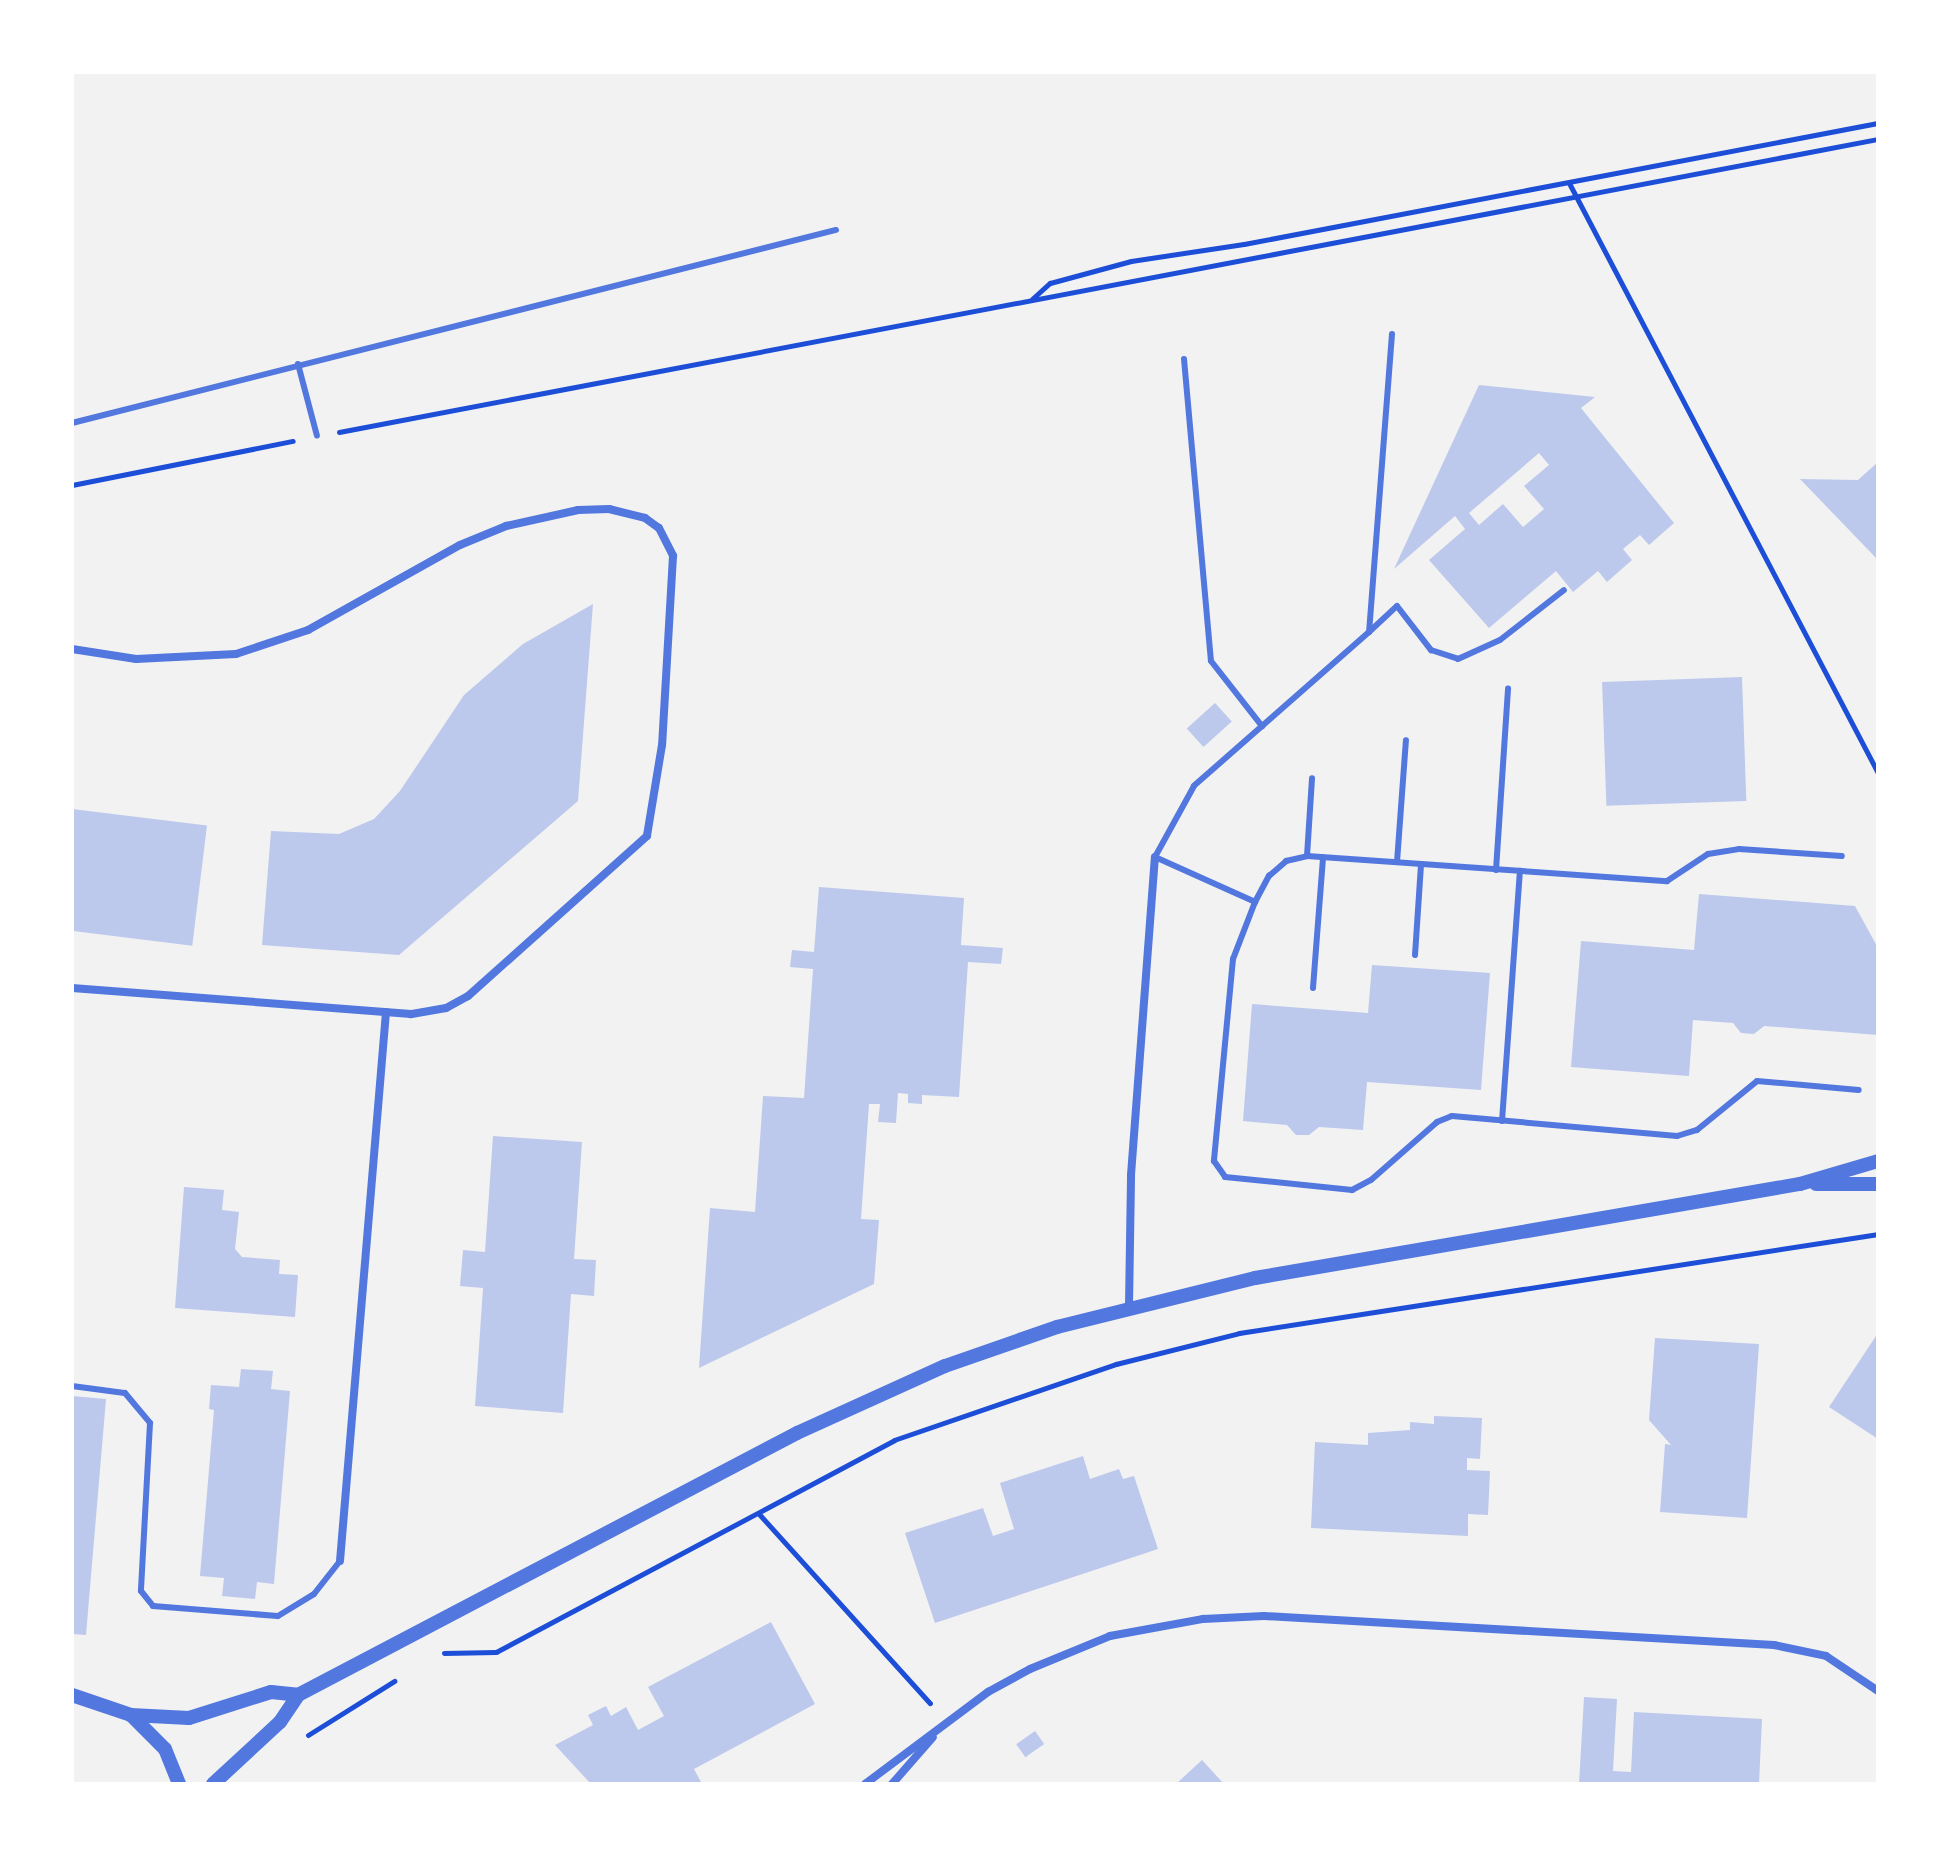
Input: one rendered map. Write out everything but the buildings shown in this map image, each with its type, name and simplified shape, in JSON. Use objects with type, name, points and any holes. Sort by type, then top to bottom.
[{"type":"street","points":[[72,649],[136,659],[236,654],[308,630],[460,545],[506,526],[578,510],[629,512],[659,528],[674,571],[654,812],[638,849],[458,1003],[429,1012],[386,1012],[72,988]]},
{"type":"street","points":[[1129,1306],[1131,1175],[1155,857]]},
{"type":"street","points":[[340,1561],[386,1012]]},
{"type":"street","points":[[213,1784],[280,1722],[298,1695],[797,1433],[945,1366],[1129,1306],[1255,1278],[1800,1184],[1878,1161]]},
{"type":"street","points":[[1800,1184],[1878,1184]]},
{"type":"street","points":[[865,1784],[947,1722],[1030,1669],[1110,1636],[1190,1620],[1264,1616],[1774,1645],[1826,1656],[1878,1691]]},
{"type":"street","points":[[72,1695],[131,1715],[189,1718],[271,1692],[298,1695]]},
{"type":"street","points":[[131,1715],[165,1749],[179,1784]]},
{"type":"street","points":[[892,1784],[947,1722]]},
{"type":"lane","points":[[72,423],[836,230]]},
{"type":"lane","points":[[1369,632],[1392,334]]},
{"type":"lane","points":[[1184,359],[1211,661],[1262,726]]},
{"type":"lane","points":[[298,364],[317,436]]},
{"type":"lane","points":[[1255,902],[1155,857],[1194,786],[1397,606],[1431,650],[1458,659],[1500,640],[1564,590]]},
{"type":"lane","points":[[1496,870],[1508,688]]},
{"type":"lane","points":[[1397,862],[1406,740]]},
{"type":"lane","points":[[1307,856],[1312,778]]},
{"type":"lane","points":[[1842,856],[1739,849],[1708,854],[1667,881],[1307,856],[1286,861],[1269,876],[1255,902],[1233,959],[1214,1161],[1225,1177],[1352,1190],[1371,1180],[1437,1122],[1452,1116],[1677,1136],[1697,1130],[1757,1081],[1859,1090]]},
{"type":"lane","points":[[1313,988],[1323,857]]},
{"type":"lane","points":[[1415,955],[1421,864]]},
{"type":"lane","points":[[1502,1121],[1520,871]]},
{"type":"lane","points":[[72,1386],[125,1393],[150,1423],[141,1591],[153,1606],[193,1613],[278,1616],[314,1594],[340,1561]]},
{"type":"path","points":[[1032,300],[1050,283],[1131,261],[1569,183],[1878,123]]},
{"type":"path","points":[[72,485],[1878,139]]},
{"type":"path","points":[[1569,183],[1878,773]]},
{"type":"path","points":[[438,1653],[496,1652],[894,1440],[1116,1364],[1224,1337],[1878,1234]]},
{"type":"path","points":[[759,1514],[947,1722]]},
{"type":"path","points":[[298,1741],[400,1677]]}]
